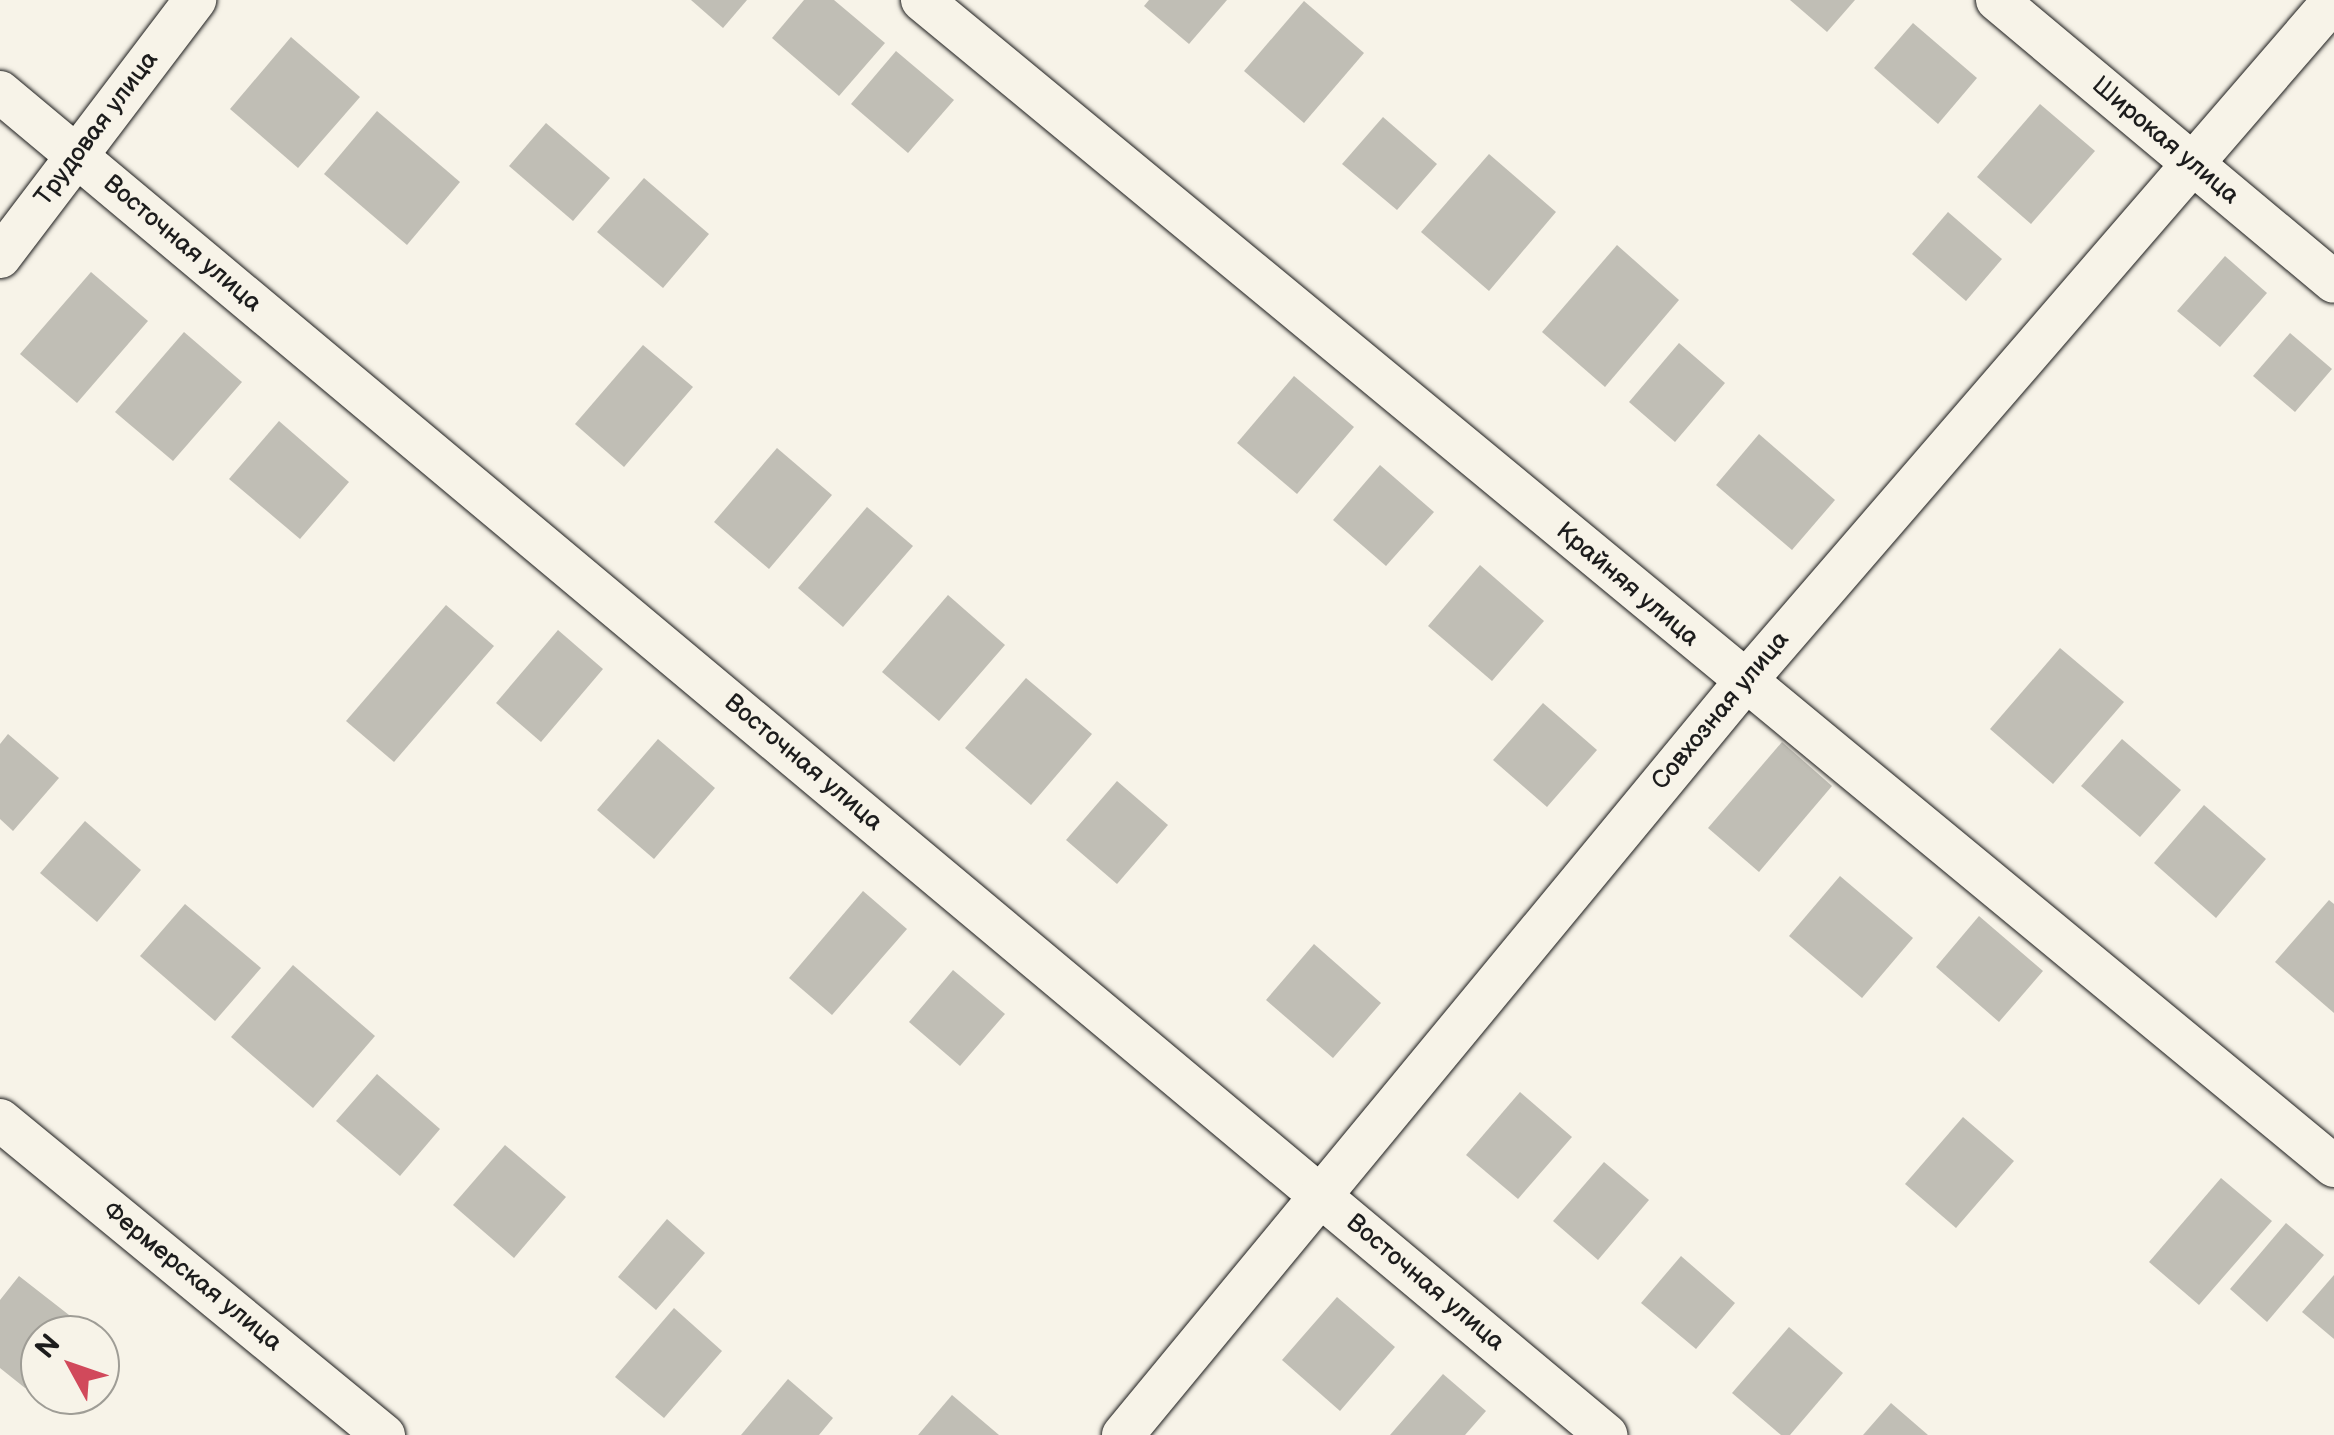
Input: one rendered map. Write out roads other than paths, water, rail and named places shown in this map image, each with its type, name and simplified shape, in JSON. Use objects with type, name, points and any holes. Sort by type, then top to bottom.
[{"type":"street","name":"Трудовая улица","points":[[0,258],[195,0]]},
{"type":"street","name":"Крайняя улица","points":[[922,0],[1744,683],[2334,1166]]},
{"type":"street","name":"Широкая улица","points":[[1997,0],[2334,282]]},
{"type":"street","name":"Совхозная улица","points":[[1124,1435],[1744,683],[2334,0]]},
{"type":"street","name":"Восточная улица","points":[[0,92],[1606,1435]]},
{"type":"street","name":"Фермерская улица","points":[[0,1120],[358,1427]]}]
